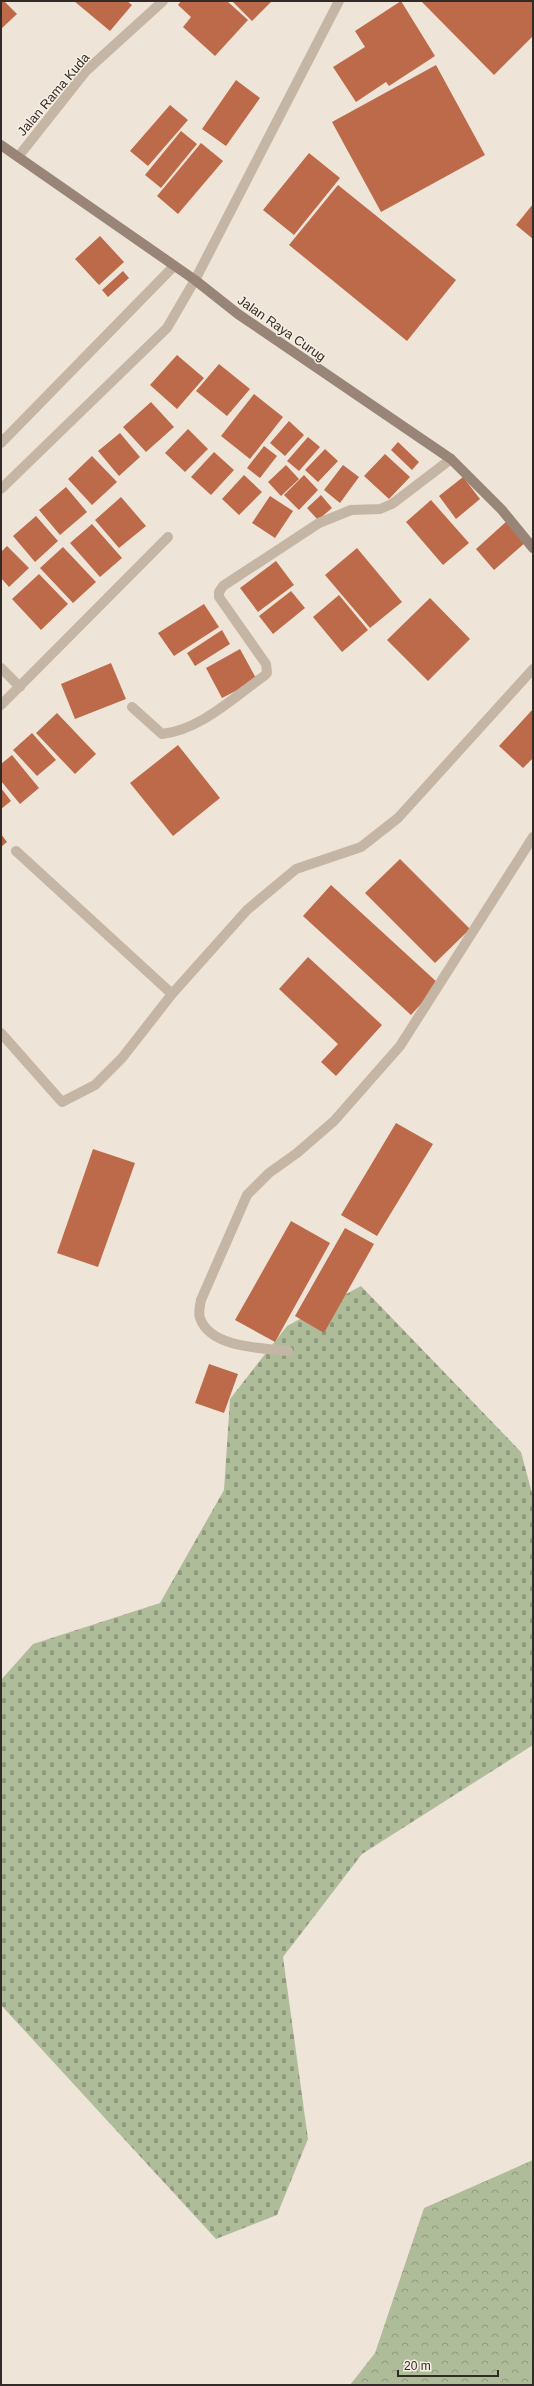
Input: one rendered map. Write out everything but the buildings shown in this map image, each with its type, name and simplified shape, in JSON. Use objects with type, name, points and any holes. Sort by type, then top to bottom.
[{"type":"main road","name":"Jalan Raya Curug","points":[[1,145],[195,280],[238,314],[451,460],[502,510],[533,548]]},
{"type":"street","name":"Jalan Rama Kuda","points":[[18,157],[86,71],[163,1]]},
{"type":"street","points":[[1,489],[167,328],[195,280],[339,1]]},
{"type":"street","points":[[1,443],[174,266]]},
{"type":"street","points":[[132,707],[162,734],[174,733],[201,721],[264,676],[267,673],[266,664],[219,597],[219,592],[223,586],[319,523],[351,510],[380,509],[392,504],[451,460]]},
{"type":"street","points":[[1,705],[168,538]]},
{"type":"street","points":[[1,668],[20,687]]},
{"type":"street","points":[[1,1033],[62,1102],[95,1085],[122,1058],[172,994],[247,910],[296,869],[361,847],[398,818],[533,669]]},
{"type":"street","points":[[288,1351],[244,1346],[220,1338],[204,1328],[199,1316],[201,1300],[247,1195],[269,1173],[297,1153],[334,1121],[400,1046],[533,837]]},
{"type":"street","points":[[16,851],[172,994]]},
{"type":"green space","points":[[361,1286],[521,1452],[533,1497],[533,1745],[362,1854],[283,1957],[308,2139],[277,2215],[216,2239],[1,2005],[1,1680],[33,1644],[160,1603],[224,1490],[230,1399],[287,1326]]},
{"type":"green space","points":[[533,2160],[533,2385],[350,2385],[375,2353],[424,2208]]}]
